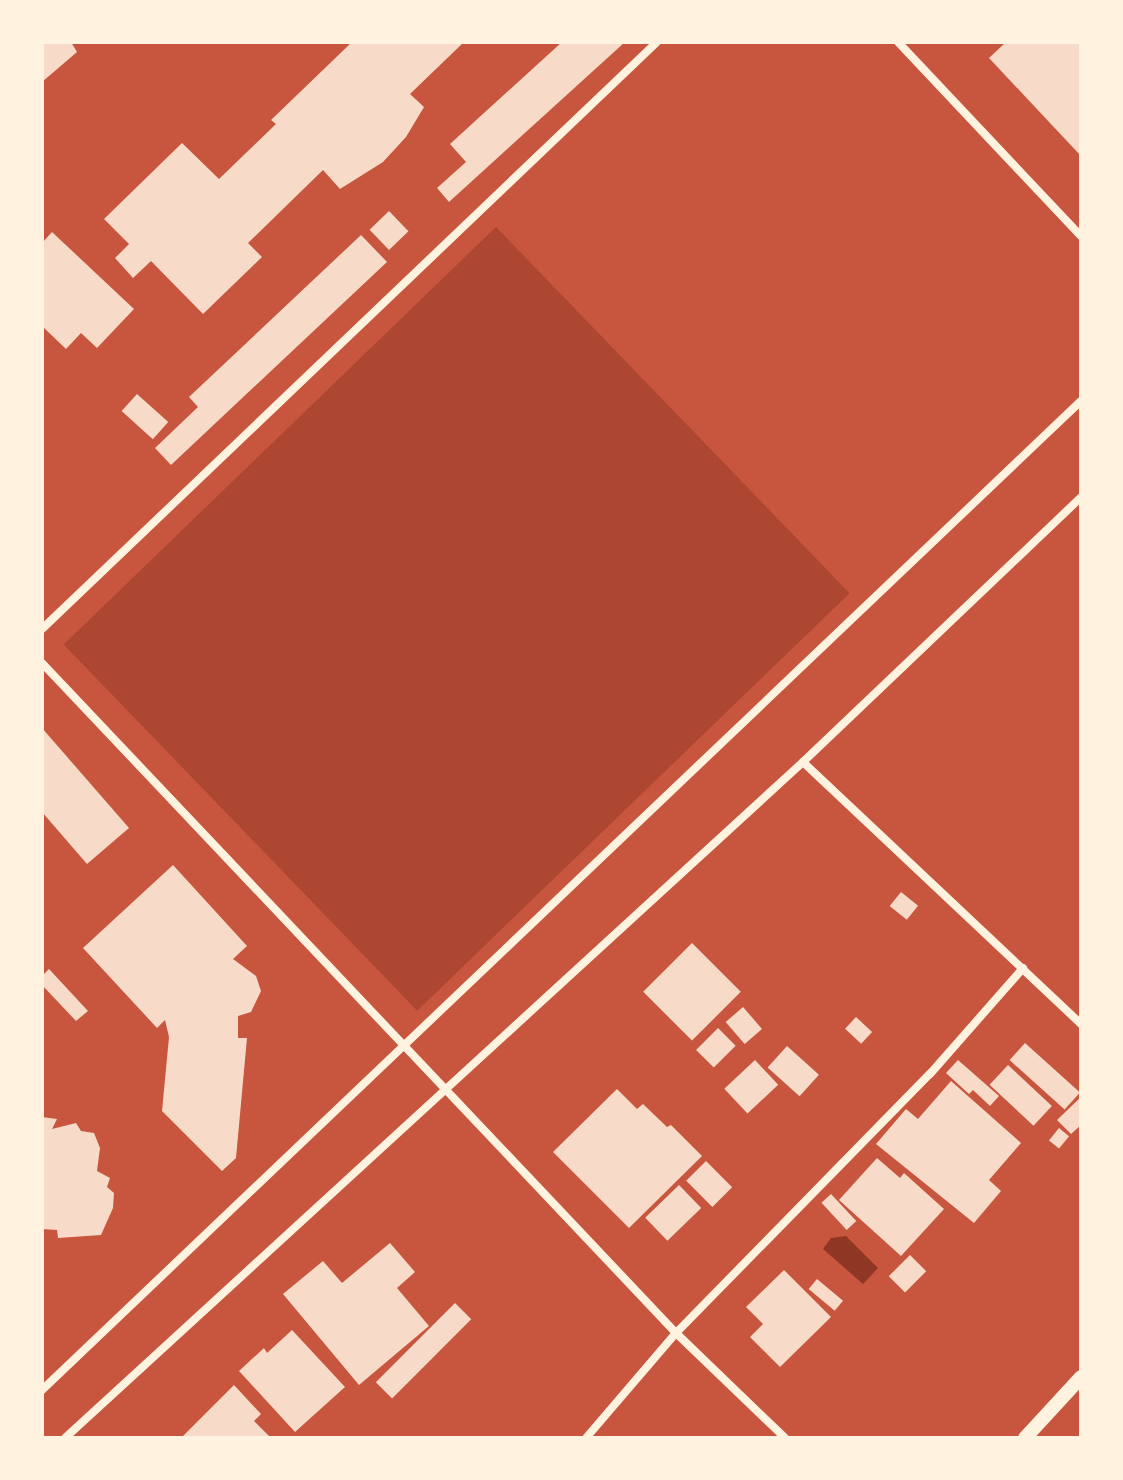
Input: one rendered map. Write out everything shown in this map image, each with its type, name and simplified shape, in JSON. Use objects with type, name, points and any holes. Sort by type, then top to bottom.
[{"type":"street","points":[[42,629],[657,42]]},
{"type":"street","points":[[898,42],[1081,236]]},
{"type":"street","points":[[42,1390],[1081,401]]},
{"type":"street","points":[[65,1438],[803,762],[1081,497]]},
{"type":"street","points":[[42,663],[676,1333],[785,1438]]},
{"type":"street","points":[[803,762],[1081,1024]]},
{"type":"street","points":[[586,1438],[676,1333],[930,1074],[1023,968]]},
{"type":"street","points":[[1025,1438],[1081,1377]]},
{"type":"shaded area","points":[[496,227],[850,593],[417,1011],[64,644]]},
{"type":"shaded area","points":[[846,1236],[878,1268],[863,1284],[823,1249],[831,1238]]},
{"type":"building","points":[[42,42],[71,42],[77,52],[42,82]]},
{"type":"building","points":[[352,42],[464,42],[410,94],[424,107],[406,137],[383,162],[340,189],[323,170],[248,243],[262,257],[203,314],[151,261],[133,278],[115,258],[129,244],[104,219],[182,143],[219,179],[276,124],[271,120]]},
{"type":"building","points":[[562,42],[625,42],[449,202],[437,188],[466,162],[450,144]]},
{"type":"building","points":[[1006,42],[1081,42],[1081,156],[989,58]]},
{"type":"building","points":[[389,211],[408,231],[389,250],[370,230]]},
{"type":"building","points":[[52,232],[134,309],[97,348],[81,333],[66,349],[42,326],[42,243]]},
{"type":"building","points":[[361,235],[387,262],[171,465],[155,448],[198,407],[189,397]]},
{"type":"building","points":[[137,394],[168,422],[153,439],[122,411]]},
{"type":"building","points":[[42,728],[129,828],[87,864],[42,812]]},
{"type":"building","points":[[173,865],[247,946],[233,959],[256,976],[261,991],[251,1012],[238,1016],[238,1038],[247,1038],[236,1158],[222,1171],[162,1111],[169,1037],[165,1020],[157,1028],[83,948]]},
{"type":"building","points":[[901,892],[918,906],[907,920],[890,906]]},
{"type":"building","points":[[692,943],[741,992],[692,1041],[643,992]]},
{"type":"building","points":[[49,969],[88,1011],[76,1021],[42,985],[42,976]]},
{"type":"building","points":[[743,1007],[762,1029],[745,1044],[726,1022]]},
{"type":"building","points":[[856,1017],[872,1032],[861,1044],[845,1029]]},
{"type":"building","points":[[718,1028],[736,1046],[714,1068],[696,1050]]},
{"type":"building","points":[[1025,1043],[1080,1093],[1065,1110],[1010,1060]]},
{"type":"building","points":[[787,1046],[819,1075],[800,1096],[768,1068]]},
{"type":"building","points":[[755,1060],[778,1085],[747,1114],[724,1089]]},
{"type":"building","points":[[958,1060],[999,1096],[990,1106],[973,1090],[969,1094],[946,1073]]},
{"type":"building","points":[[1008,1065],[1052,1106],[1033,1126],[990,1085]]},
{"type":"building","points":[[951,1081],[1021,1143],[989,1180],[1001,1191],[974,1223],[876,1144],[906,1109],[918,1119]]},
{"type":"building","points":[[617,1089],[637,1109],[643,1104],[667,1127],[671,1125],[702,1156],[629,1228],[553,1152]]},
{"type":"building","points":[[1081,1097],[1081,1125],[1071,1134],[1057,1120]]},
{"type":"building","points":[[42,1117],[57,1119],[52,1129],[76,1123],[81,1131],[94,1133],[100,1148],[97,1171],[110,1178],[107,1187],[114,1193],[113,1208],[101,1235],[58,1238],[57,1230],[42,1229]]},
{"type":"building","points":[[1059,1128],[1069,1136],[1059,1149],[1049,1140]]},
{"type":"building","points":[[877,1158],[900,1178],[904,1173],[944,1209],[901,1256],[839,1200]]},
{"type":"building","points":[[706,1161],[732,1187],[712,1207],[686,1181]]},
{"type":"building","points":[[679,1185],[701,1208],[667,1241],[645,1218]]},
{"type":"building","points":[[831,1194],[856,1221],[847,1230],[821,1203]]},
{"type":"building","points":[[390,1243],[415,1272],[397,1288],[429,1326],[359,1385],[283,1294],[323,1261],[342,1283]]},
{"type":"building","points":[[910,1255],[926,1271],[905,1292],[889,1276]]},
{"type":"building","points":[[784,1270],[831,1317],[780,1367],[750,1337],[763,1324],[746,1307]]},
{"type":"building","points":[[817,1279],[843,1301],[835,1311],[809,1289]]},
{"type":"building","points":[[455,1303],[471,1319],[392,1398],[376,1382]]},
{"type":"building","points":[[292,1330],[345,1387],[295,1432],[239,1371],[264,1348],[267,1353]]},
{"type":"building","points":[[234,1385],[261,1414],[254,1421],[271,1438],[181,1438]]}]
